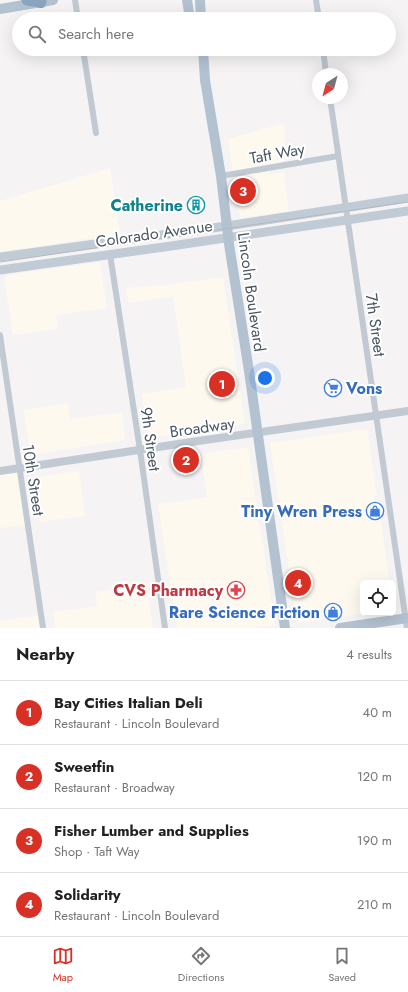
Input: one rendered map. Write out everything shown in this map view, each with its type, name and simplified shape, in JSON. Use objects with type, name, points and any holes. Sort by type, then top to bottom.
[{"type":"highway","points":[[27,0],[42,2]]},
{"type":"main road","points":[[0,9],[53,0]]},
{"type":"main road","points":[[187,0],[189,12]]},
{"type":"main road","points":[[200,0],[201,12]]},
{"type":"main road","name":"Lincoln Boulevard","points":[[198,56],[205,80]]},
{"type":"main road","name":"Lincoln Boulevard","points":[[203,56],[205,80],[221,176],[228,237],[285,628]]},
{"type":"main road","name":"Colorado Avenue","points":[[0,257],[227,226],[282,216],[408,198]]},
{"type":"main road","name":"Colorado Avenue","points":[[0,270],[408,211]]},
{"type":"main road","points":[[340,628],[407,621]]},
{"type":"street","points":[[75,0],[77,12]]},
{"type":"street","points":[[316,0],[317,12]]},
{"type":"street","points":[[84,56],[96,133]]},
{"type":"street","points":[[324,56],[325,68]]},
{"type":"street","name":"7th Street","points":[[331,104],[407,621]]},
{"type":"street","name":"Taft Way","points":[[221,176],[338,156]]},
{"type":"street","name":"9th Street","points":[[110,254],[165,628]]},
{"type":"street","name":"10th Street","points":[[0,335],[43,628]]},
{"type":"street","name":"Broadway","points":[[0,471],[408,412]]},
{"type":"shaded area","points":[[284,123],[287,160],[269,165],[270,174],[284,172],[289,211],[240,218],[228,139]]},
{"type":"shaded area","points":[[110,168],[120,234],[0,252],[0,201]]},
{"type":"shaded area","points":[[100,262],[107,308],[56,315],[58,329],[13,335],[4,278],[7,275]]},
{"type":"shaded area","points":[[223,277],[245,424],[148,438],[142,394],[186,387],[173,297],[129,303],[126,288],[173,284]]},
{"type":"shaded area","points":[[68,403],[70,419],[122,412],[125,440],[31,455],[23,410]]},
{"type":"shaded area","points":[[367,429],[390,580],[360,580],[360,614],[297,623],[270,443]]},
{"type":"shaded area","points":[[248,447],[275,625],[254,628],[177,628],[158,504],[207,497],[201,454]]},
{"type":"shaded area","points":[[19,468],[28,525],[0,528],[0,471]]},
{"type":"shaded area","points":[[79,471],[85,516],[40,522],[34,477]]},
{"type":"shaded area","points":[[147,584],[153,628],[55,628],[53,612],[97,606],[96,592]]},
{"type":"shaded area","points":[[41,615],[43,628],[0,628],[0,621]]},
{"type":"tram line","points":[[0,262],[408,202]]},
{"type":"place","name":"Fisher Lumber and Supplies","points":[[243,191]]},
{"type":"place","name":"Catherine","points":[[196,205]]},
{"type":"place","name":"Bay Cities Italian Deli","points":[[222,384]]},
{"type":"place","name":"Vons","points":[[333,388]]},
{"type":"place","name":"Sweetfin","points":[[186,460]]},
{"type":"place","name":"Tiny Wren Press","points":[[375,511]]},
{"type":"place","name":"Solidarity","points":[[298,583]]},
{"type":"place","name":"CVS Pharmacy","points":[[236,590]]},
{"type":"place","name":"Rare Science Fiction","points":[[333,612]]}]
